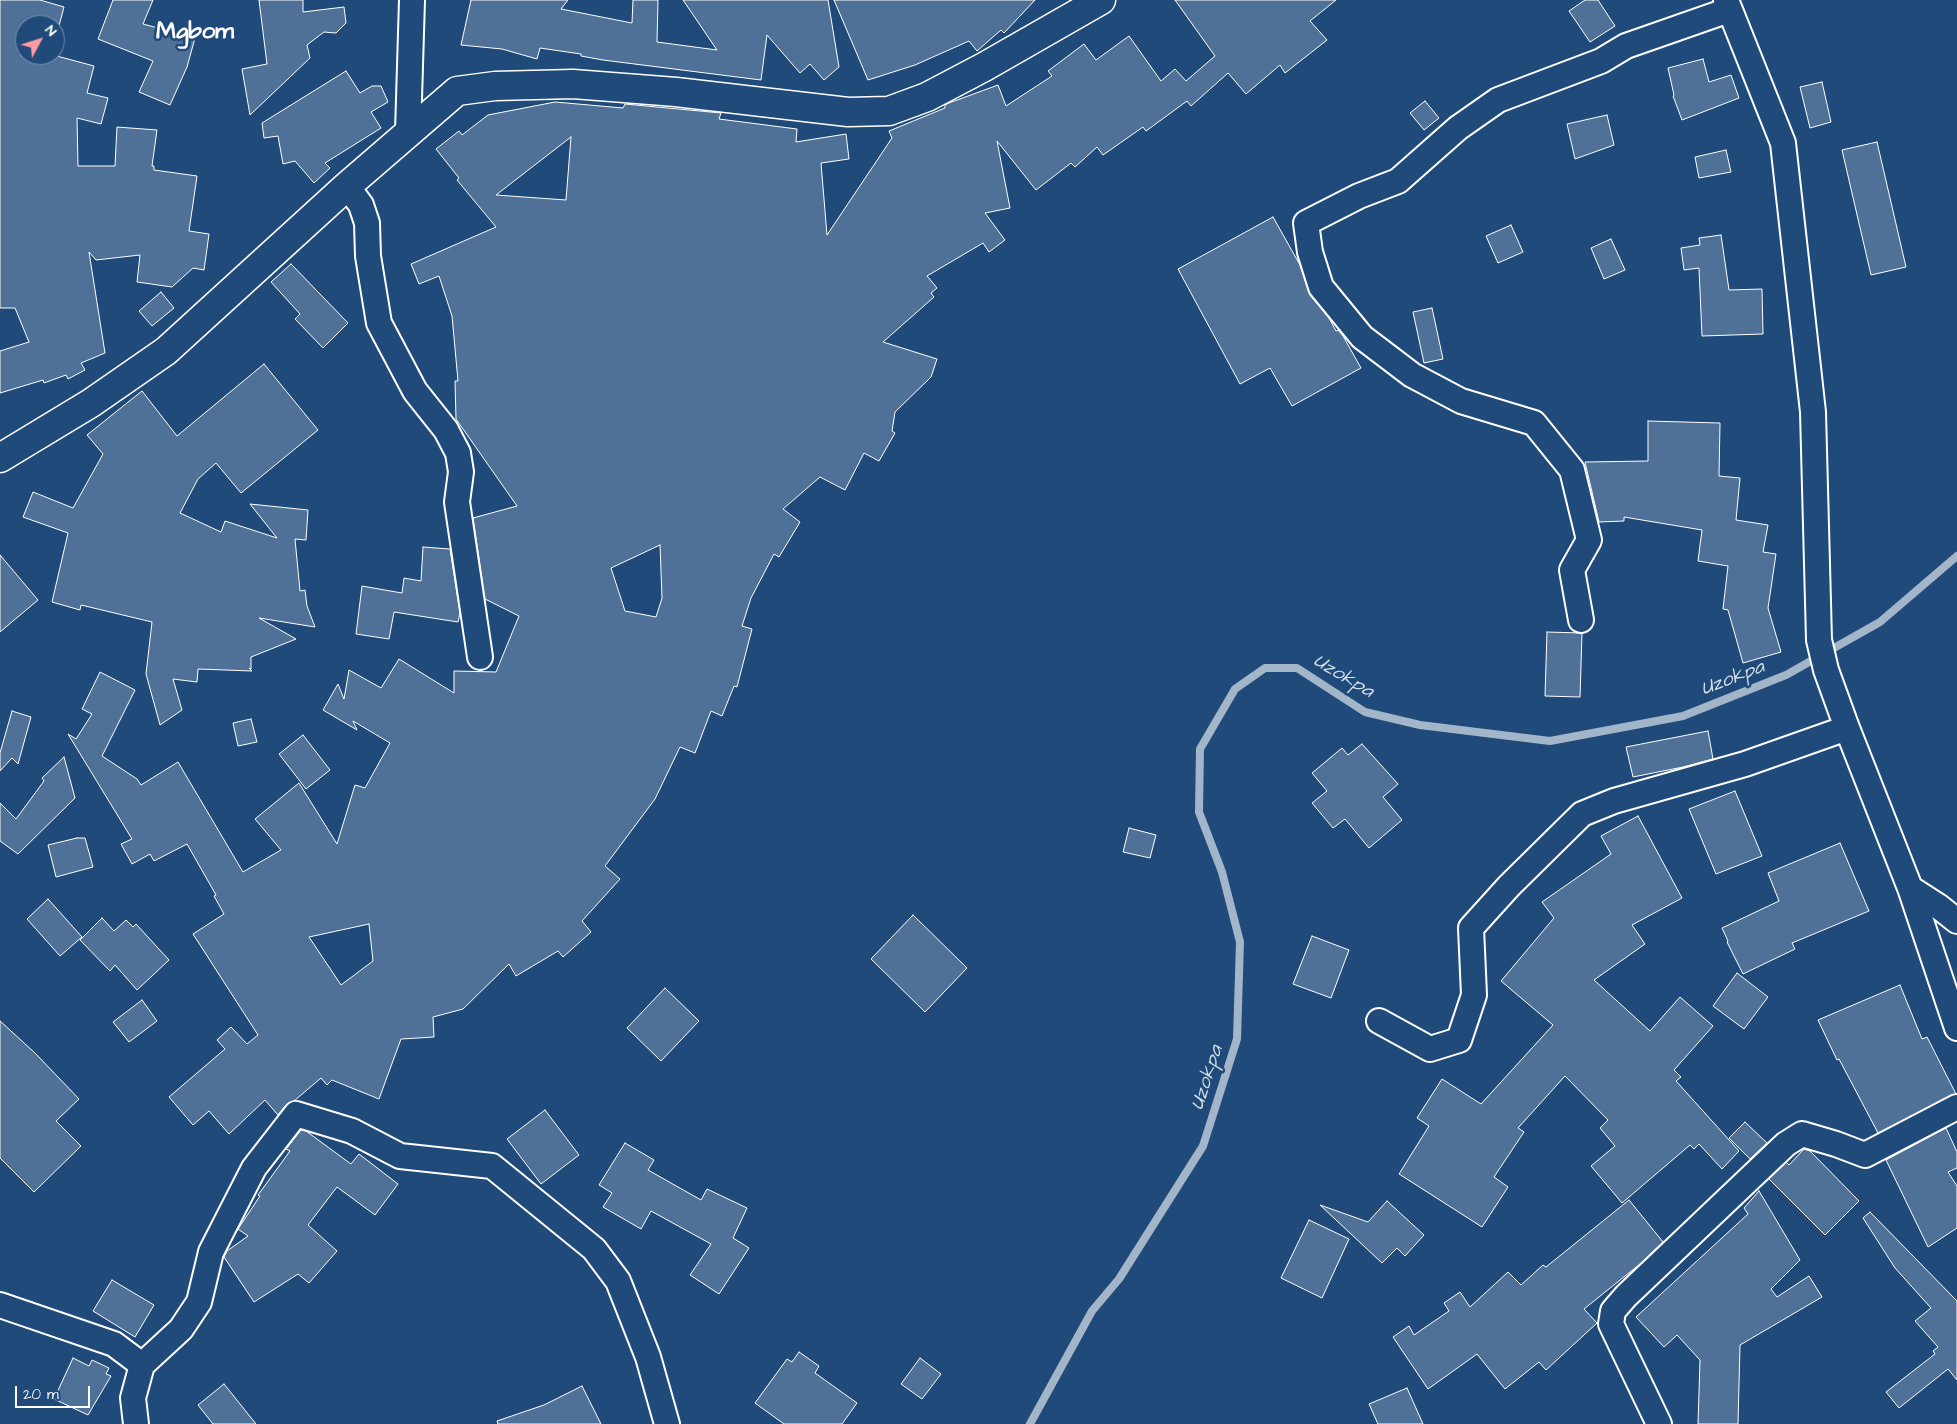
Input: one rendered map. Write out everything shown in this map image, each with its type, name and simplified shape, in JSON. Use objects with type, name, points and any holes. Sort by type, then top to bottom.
[{"type":"main road","points":[[0,458],[90,403],[166,351],[347,186],[457,91],[495,86],[573,84],[676,92],[848,112],[889,111],[935,93],[1101,0]]},
{"type":"street","points":[[408,132],[412,0]]},
{"type":"street","points":[[1581,620],[1572,570],[1589,540],[1572,470],[1534,423],[1461,401],[1412,375],[1362,337],[1321,287],[1310,252],[1306,223],[1359,196],[1398,181],[1458,128],[1498,100],[1601,61],[1626,46],[1727,5],[1783,143],[1813,412],[1819,640],[1826,670],[1846,728],[1910,888],[1957,1028]]},
{"type":"street","points":[[347,186],[362,205],[367,222],[368,256],[379,323],[415,391],[446,430],[458,453],[461,472],[457,502],[480,656]]},
{"type":"street","points":[[1379,1021],[1430,1049],[1459,1040],[1474,995],[1470,928],[1582,814],[1614,802],[1745,764],[1846,728]]},
{"type":"street","points":[[1910,888],[1957,921]]},
{"type":"street","points":[[1660,1424],[1612,1324],[1613,1311],[1626,1296],[1786,1144],[1802,1134],[1836,1144],[1865,1156],[1957,1107]]},
{"type":"street","points":[[136,1424],[133,1398],[142,1365],[181,1329],[199,1302],[212,1252],[254,1168],[296,1114],[352,1131],[400,1156],[492,1166],[594,1249],[618,1282],[648,1357],[667,1424]]},
{"type":"street","points":[[0,1305],[114,1344],[142,1365]]},
{"type":"building","points":[[0,0],[40,0],[64,7],[62,15],[15,15],[15,65],[65,65],[65,58],[94,66],[87,93],[108,98],[101,124],[77,118],[78,166],[115,166],[117,127],[157,130],[152,166],[154,166],[154,170],[197,176],[189,231],[209,234],[204,270],[193,268],[172,287],[137,282],[140,255],[96,260],[89,252],[105,353],[81,363],[85,370],[68,379],[66,375],[44,383],[43,380],[0,393],[0,351],[29,342],[15,308],[0,308]]},
{"type":"building","points":[[113,0],[153,0],[143,24],[195,38],[187,67],[170,105],[139,92],[153,61],[98,39]]},
{"type":"building","points":[[259,0],[303,0],[303,12],[344,7],[346,23],[336,33],[324,32],[307,45],[310,58],[250,115],[242,69],[267,64]]},
{"type":"building","points":[[471,0],[568,0],[561,9],[632,23],[633,0],[658,0],[657,42],[717,50],[683,0],[828,0],[839,67],[824,80],[810,64],[800,73],[767,35],[761,80],[603,60],[581,56],[581,54],[540,48],[537,59],[502,49],[461,45]]},
{"type":"building","points":[[834,0],[1035,0],[1004,33],[1001,30],[977,51],[969,41],[915,65],[868,80]]},
{"type":"building","points":[[1175,0],[1336,0],[1310,21],[1327,40],[1285,73],[1280,65],[1246,94],[1228,73],[1191,106],[1187,101],[1146,131],[1143,127],[1103,155],[1097,147],[1075,167],[1071,163],[1036,190],[997,141],[1010,208],[985,213],[1005,240],[989,252],[983,243],[927,276],[937,288],[931,293],[934,297],[883,342],[937,359],[931,377],[895,412],[892,431],[895,433],[879,461],[864,453],[845,490],[820,477],[783,509],[800,522],[779,557],[774,554],[751,598],[742,626],[752,629],[737,687],[734,686],[722,716],[711,711],[695,753],[680,747],[655,799],[605,866],[620,879],[582,921],[591,932],[563,957],[558,951],[516,976],[509,964],[463,1009],[433,1017],[434,1037],[401,1039],[379,1099],[332,1080],[327,1085],[321,1078],[294,1101],[286,1105],[278,1115],[265,1100],[229,1134],[209,1111],[193,1125],[169,1097],[225,1049],[217,1040],[231,1027],[247,1044],[258,1035],[193,934],[224,914],[214,896],[216,895],[187,844],[154,861],[150,854],[132,864],[121,844],[132,839],[68,734],[76,739],[92,714],[82,709],[100,672],[135,690],[102,756],[137,779],[141,785],[178,762],[243,872],[281,850],[255,819],[299,783],[337,844],[355,785],[365,788],[390,743],[353,721],[357,730],[323,710],[338,684],[344,699],[349,670],[381,688],[399,659],[454,693],[454,671],[496,672],[519,616],[485,599],[473,518],[517,506],[456,419],[455,381],[458,381],[452,316],[439,276],[419,284],[411,264],[496,227],[457,180],[459,178],[436,149],[459,131],[462,135],[488,115],[555,102],[623,108],[625,104],[721,113],[719,119],[797,129],[796,142],[846,134],[849,159],[821,163],[827,235],[892,138],[889,131],[945,108],[945,105],[949,103],[998,85],[1006,106],[1052,76],[1048,71],[1084,44],[1096,60],[1129,36],[1161,81],[1175,69],[1186,81],[1215,56]],"holes":[[[571,137],[566,200],[496,195]],[[660,545],[662,598],[656,617],[625,611],[611,568]],[[369,924],[373,961],[341,985],[309,937]]]},
{"type":"building","points":[[1585,0],[1598,0],[1615,26],[1590,42],[1569,11]]},
{"type":"building","points":[[1703,59],[1709,82],[1731,75],[1739,98],[1682,120],[1673,96],[1668,68]]},
{"type":"building","points":[[346,71],[360,93],[372,86],[381,86],[388,102],[371,112],[381,128],[325,163],[330,168],[314,183],[295,161],[283,164],[278,136],[264,138],[262,123]]},
{"type":"building","points":[[1822,82],[1831,122],[1810,128],[1800,87]]},
{"type":"building","points":[[1425,101],[1439,118],[1424,130],[1410,113]]},
{"type":"building","points":[[1607,115],[1614,145],[1575,159],[1567,124]]},
{"type":"building","points":[[1877,142],[1906,267],[1871,275],[1842,150]]},
{"type":"building","points":[[1726,150],[1731,172],[1699,178],[1695,157]]},
{"type":"building","points":[[1273,217],[1300,265],[1310,295],[1329,318],[1336,331],[1338,330],[1343,336],[1361,368],[1292,406],[1270,368],[1240,384],[1178,269]]},
{"type":"building","points":[[1511,225],[1523,252],[1498,263],[1486,236]]},
{"type":"building","points":[[1721,235],[1729,290],[1762,289],[1763,334],[1702,336],[1699,268],[1684,270],[1681,248],[1700,245],[1699,238]]},
{"type":"building","points":[[1611,239],[1625,270],[1604,279],[1591,248]]},
{"type":"building","points":[[291,264],[348,323],[323,348],[295,319],[300,314],[271,282]]},
{"type":"building","points":[[161,292],[174,308],[152,326],[139,311]]},
{"type":"building","points":[[1432,308],[1443,359],[1424,363],[1413,312]]},
{"type":"building","points":[[264,364],[318,430],[241,493],[216,463],[198,479],[180,513],[221,532],[225,521],[277,538],[250,504],[308,510],[306,540],[295,539],[300,591],[305,590],[307,606],[315,627],[259,618],[296,639],[251,657],[251,669],[249,668],[252,671],[198,669],[197,682],[173,679],[182,710],[160,725],[146,674],[152,622],[81,605],[80,610],[52,602],[68,533],[23,517],[33,492],[73,508],[103,454],[87,435],[142,391],[177,436]]},
{"type":"building","points":[[1648,421],[1720,423],[1719,476],[1740,478],[1736,520],[1768,525],[1763,552],[1776,554],[1768,608],[1781,652],[1743,663],[1728,610],[1723,609],[1728,566],[1698,561],[1702,530],[1624,517],[1624,521],[1599,522],[1585,462],[1648,461]]},
{"type":"building","points":[[423,547],[450,549],[460,613],[458,622],[394,612],[389,639],[356,634],[362,586],[402,593],[404,578],[421,581]]},
{"type":"building","points":[[0,555],[38,600],[0,632]]},
{"type":"building","points":[[1547,632],[1582,633],[1580,697],[1545,696]]},
{"type":"building","points":[[12,711],[31,717],[18,764],[12,758],[0,771],[0,753]]},
{"type":"building","points":[[251,719],[257,742],[238,746],[233,723]]},
{"type":"building","points":[[1708,731],[1713,759],[1633,777],[1626,747]]},
{"type":"building","points":[[303,735],[330,770],[306,789],[279,754]]},
{"type":"building","points":[[1362,744],[1398,784],[1383,797],[1402,820],[1369,848],[1345,819],[1333,828],[1312,803],[1327,791],[1312,773],[1342,748],[1348,755]]},
{"type":"building","points":[[64,757],[75,798],[18,854],[0,841],[0,803],[16,819],[44,781],[42,778]]},
{"type":"building","points":[[1735,791],[1762,856],[1716,874],[1689,809]]},
{"type":"building","points":[[1638,816],[1682,898],[1632,925],[1645,944],[1594,980],[1650,1031],[1680,997],[1713,1026],[1674,1070],[1681,1077],[1676,1081],[1739,1151],[1722,1169],[1699,1144],[1694,1149],[1690,1145],[1622,1203],[1591,1166],[1615,1146],[1600,1128],[1608,1120],[1565,1076],[1518,1128],[1524,1132],[1494,1177],[1508,1187],[1482,1227],[1399,1174],[1429,1126],[1417,1118],[1442,1079],[1481,1104],[1553,1025],[1501,981],[1554,918],[1542,902],[1611,854],[1601,836]]},
{"type":"building","points":[[1129,828],[1156,835],[1150,858],[1123,852]]},
{"type":"building","points":[[85,838],[93,867],[56,877],[48,845]]},
{"type":"building","points":[[1840,843],[1869,911],[1792,943],[1795,949],[1743,974],[1722,928],[1779,901],[1768,873]]},
{"type":"building","points":[[48,899],[82,937],[60,956],[27,919]]},
{"type":"building","points":[[913,915],[967,968],[925,1012],[871,959]]},
{"type":"building","points":[[102,918],[114,931],[126,920],[133,927],[136,924],[169,960],[137,990],[115,965],[110,971],[80,940]]},
{"type":"building","points":[[1312,936],[1349,950],[1331,998],[1293,984]]},
{"type":"building","points":[[1737,973],[1768,997],[1744,1029],[1713,1006]]},
{"type":"building","points":[[1900,985],[1922,1039],[1927,1037],[1956,1094],[1878,1133],[1839,1059],[1837,1060],[1818,1020]]},
{"type":"building","points":[[665,988],[699,1021],[661,1061],[627,1028]]},
{"type":"building","points":[[142,1000],[157,1021],[129,1042],[113,1022]]},
{"type":"building","points":[[0,1021],[35,1053],[79,1099],[56,1121],[81,1146],[34,1192],[0,1158]]},
{"type":"building","points":[[545,1110],[579,1155],[541,1184],[507,1139]]},
{"type":"building","points":[[1745,1122],[1767,1143],[1750,1159],[1729,1138]]},
{"type":"building","points":[[1946,1128],[1957,1152],[1957,1168],[1948,1172],[1957,1186],[1957,1228],[1928,1247],[1886,1160]]},
{"type":"building","points":[[301,1130],[306,1131],[351,1164],[359,1154],[398,1184],[375,1215],[337,1187],[308,1225],[337,1251],[309,1283],[298,1274],[254,1302],[224,1257],[227,1251],[248,1236],[238,1229],[260,1196],[258,1195],[290,1151],[286,1149]]},
{"type":"building","points":[[625,1143],[654,1160],[648,1170],[701,1200],[707,1189],[747,1208],[733,1238],[749,1248],[719,1294],[690,1275],[711,1244],[651,1211],[641,1229],[603,1207],[612,1193],[599,1185]]},
{"type":"building","points":[[1804,1149],[1810,1151],[1859,1201],[1825,1235],[1769,1179],[1786,1162],[1789,1165]]},
{"type":"building","points":[[1759,1191],[1800,1260],[1771,1289],[1777,1297],[1809,1276],[1822,1297],[1740,1345],[1738,1424],[1698,1424],[1700,1360],[1677,1335],[1664,1347],[1636,1317],[1748,1214],[1744,1208]]},
{"type":"building","points":[[1629,1200],[1663,1242],[1640,1264],[1584,1309],[1597,1323],[1546,1370],[1539,1362],[1505,1389],[1477,1354],[1428,1389],[1393,1337],[1409,1326],[1414,1335],[1449,1311],[1444,1303],[1460,1292],[1470,1307],[1508,1272],[1521,1285],[1543,1265],[1546,1267]]},
{"type":"building","points":[[1387,1201],[1424,1235],[1405,1256],[1397,1248],[1382,1263],[1320,1205],[1368,1222]]},
{"type":"building","points":[[1870,1212],[1957,1301],[1957,1380],[1948,1369],[1899,1408],[1886,1392],[1935,1354],[1933,1351],[1938,1347],[1915,1321],[1931,1308],[1895,1268],[1863,1218]]},
{"type":"building","points":[[1309,1220],[1349,1239],[1322,1298],[1281,1278]]},
{"type":"building","points":[[112,1280],[154,1305],[135,1337],[93,1311]]},
{"type":"building","points":[[799,1352],[819,1366],[815,1373],[857,1403],[842,1424],[784,1424],[755,1403],[787,1359],[792,1362]]},
{"type":"building","points":[[73,1358],[89,1366],[92,1360],[109,1368],[106,1374],[111,1376],[88,1415],[54,1399]]},
{"type":"building","points":[[920,1358],[941,1374],[922,1399],[901,1384]]},
{"type":"building","points":[[224,1384],[256,1424],[213,1424],[198,1405]]},
{"type":"building","points":[[582,1386],[601,1424],[498,1424],[497,1421],[544,1405]]},
{"type":"building","points":[[1407,1388],[1423,1424],[1378,1424],[1369,1404]]},
{"type":"waterway","name":"Uzokpa","points":[[1030,1424],[1092,1311],[1119,1279],[1203,1146],[1237,1039],[1240,942],[1222,872],[1199,812],[1200,749],[1235,689],[1265,668],[1297,668],[1365,712],[1420,725],[1550,741],[1683,716],[1786,675],[1880,622],[1957,556]]},
{"type":"district","name":"Mgbom","points":[[195,33]]}]
